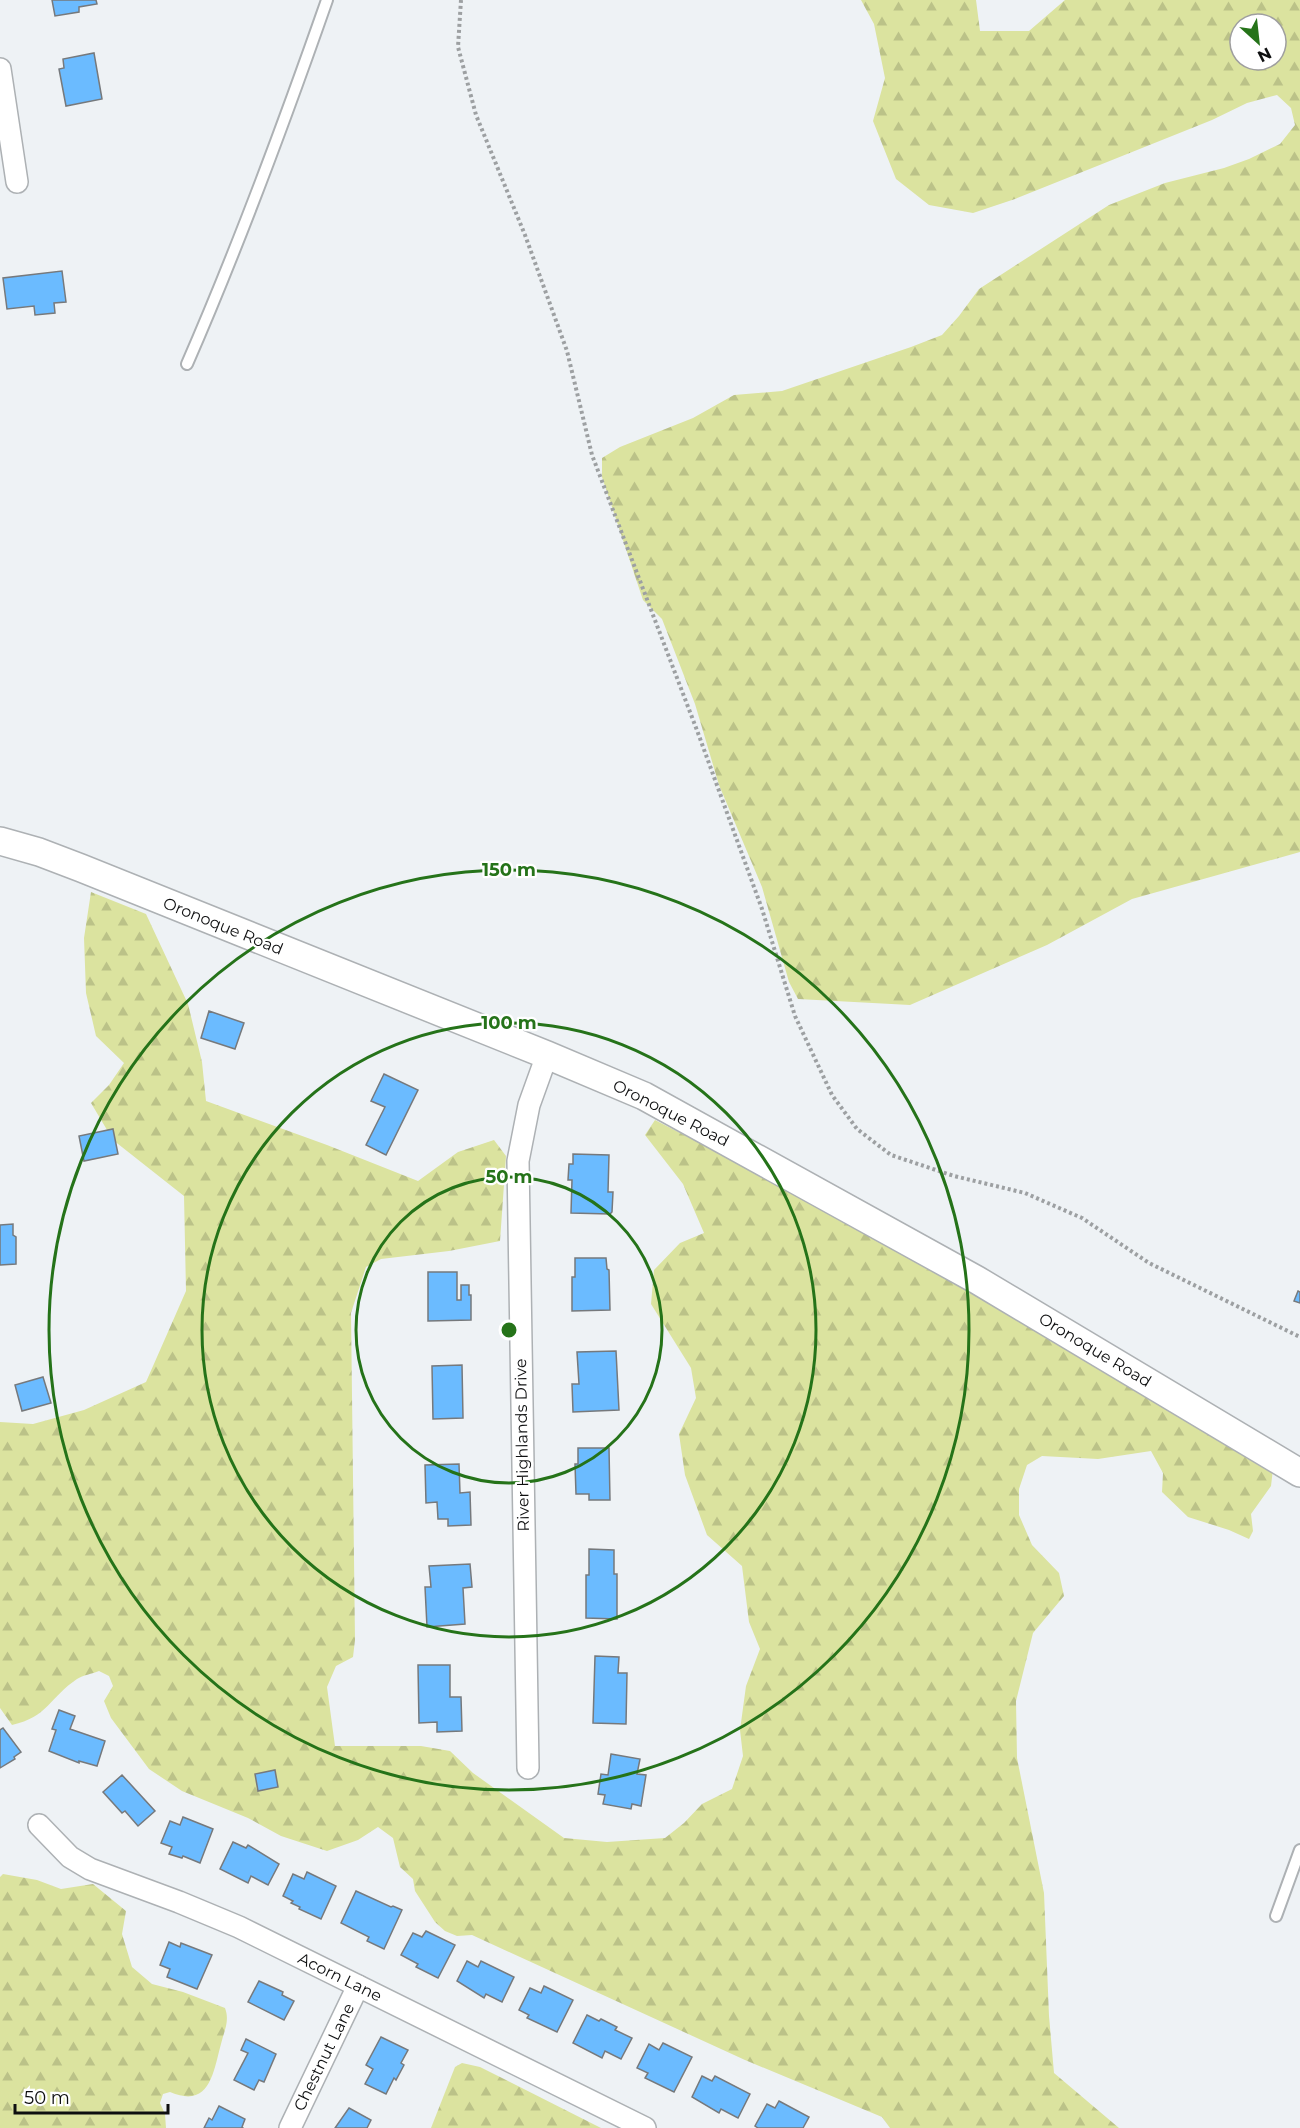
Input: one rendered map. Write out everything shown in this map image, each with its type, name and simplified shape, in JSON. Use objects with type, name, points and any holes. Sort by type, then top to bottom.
[{"type":"street","points":[[0,69],[17,182]]},
{"type":"street","name":"Oronoque Road","points":[[0,841],[39,852],[81,868],[644,1096],[916,1245],[1053,1324],[1300,1473]]},
{"type":"street","name":"River Highlands Drive","points":[[528,1768],[518,1161],[529,1105],[547,1055]]},
{"type":"street","name":"Acorn Lane","points":[[39,1825],[70,1857],[90,1869],[240,1927],[645,2128]]},
{"type":"street","name":"Chestnut Lane","points":[[290,2128],[358,1986]]},
{"type":"lane","points":[[187,364],[221,286],[291,105],[327,0]]},
{"type":"lane","points":[[1276,1916],[1300,1850]]},
{"type":"path","points":[[461,0],[458,47],[476,115],[525,235],[563,341],[592,456],[698,733],[762,909],[795,1016],[832,1095],[857,1129],[891,1155],[954,1176],[1025,1193],[1082,1218],[1149,1263],[1300,1337]]},
{"type":"green space","points":[[861,0],[976,0],[980,31],[1029,31],[1065,0],[1300,0],[1300,852],[1132,899],[1047,945],[910,1005],[798,999],[789,982],[762,887],[719,785],[695,704],[662,619],[643,600],[602,477],[602,458],[620,447],[693,418],[734,395],[782,391],[942,335],[979,289],[1109,205],[1165,183],[1249,159],[1280,144],[1295,125],[1291,108],[1277,95],[1247,103],[1212,120],[1015,199],[973,213],[929,205],[896,179],[873,121],[885,78],[874,24]]},
{"type":"green space","points":[[91,892],[146,914],[188,1004],[202,1062],[206,1101],[418,1181],[458,1152],[494,1140],[506,1156],[500,1241],[449,1251],[381,1259],[366,1267],[351,1313],[355,1640],[353,1657],[336,1666],[327,1687],[335,1746],[421,1746],[450,1751],[473,1773],[564,1838],[607,1842],[665,1838],[684,1823],[702,1804],[732,1789],[743,1756],[740,1730],[746,1686],[760,1649],[749,1622],[742,1566],[707,1535],[685,1475],[679,1434],[696,1398],[691,1368],[651,1304],[654,1270],[680,1243],[704,1233],[683,1184],[645,1135],[655,1120],[847,1219],[1273,1469],[1271,1486],[1251,1514],[1253,1531],[1249,1539],[1188,1517],[1162,1492],[1163,1473],[1151,1451],[1098,1459],[1042,1456],[1027,1465],[1019,1489],[1019,1515],[1032,1545],[1059,1573],[1064,1596],[1033,1633],[1016,1701],[1017,1758],[1044,1893],[1049,2016],[1054,2073],[1119,2128],[890,2128],[882,2117],[745,2060],[472,1935],[457,1936],[445,1931],[435,1922],[415,1891],[413,1879],[400,1867],[393,1838],[378,1827],[358,1840],[327,1851],[281,1836],[248,1818],[182,1791],[149,1769],[111,1718],[104,1701],[113,1686],[109,1676],[99,1671],[77,1679],[34,1717],[12,1725],[0,1708],[0,1422],[33,1424],[84,1410],[146,1382],[186,1291],[184,1196],[113,1140],[91,1103],[109,1085],[124,1063],[96,1036],[86,993],[84,938]]},
{"type":"green space","points":[[3,1874],[37,1880],[61,1889],[93,1884],[126,1911],[122,1934],[132,1967],[152,1984],[183,1992],[225,2008],[226,2026],[208,2085],[194,2096],[183,2096],[170,2092],[163,2094],[160,2103],[165,2114],[166,2128],[0,2128],[0,1877]]},
{"type":"green space","points":[[462,2063],[480,2067],[601,2128],[431,2128],[455,2067]]},
{"type":"building","points":[[52,0],[96,0],[97,4],[79,7],[79,12],[55,16]]},
{"type":"building","points":[[94,53],[102,99],[66,106],[59,69],[64,68],[63,59]]},
{"type":"building","points":[[62,271],[66,302],[54,303],[55,313],[35,315],[34,306],[7,309],[3,278]]},
{"type":"building","points":[[209,1011],[244,1023],[235,1049],[201,1038]]},
{"type":"building","points":[[384,1074],[418,1090],[386,1155],[366,1145],[385,1107],[371,1101]]},
{"type":"building","points":[[113,1129],[118,1154],[84,1161],[79,1136]]},
{"type":"building","points":[[573,1154],[609,1155],[608,1192],[613,1192],[610,1214],[571,1213],[572,1180],[568,1180],[569,1164],[573,1164]]},
{"type":"building","points":[[13,1224],[13,1235],[16,1237],[16,1264],[0,1265],[0,1225]]},
{"type":"building","points":[[575,1258],[606,1258],[609,1270],[610,1310],[572,1311],[572,1277],[575,1277]]},
{"type":"building","points":[[428,1272],[457,1272],[457,1300],[461,1300],[461,1285],[469,1285],[471,1320],[428,1321]]},
{"type":"building","points":[[1298,1291],[1300,1292],[1300,1303],[1294,1301]]},
{"type":"building","points":[[616,1351],[619,1410],[573,1412],[572,1384],[579,1384],[577,1352]]},
{"type":"building","points":[[462,1365],[463,1418],[433,1419],[432,1366]]},
{"type":"building","points":[[43,1377],[51,1403],[22,1411],[15,1385]]},
{"type":"building","points":[[578,1448],[609,1448],[610,1500],[589,1500],[589,1494],[576,1494],[575,1464],[578,1464]]},
{"type":"building","points":[[459,1464],[460,1493],[470,1492],[471,1525],[448,1526],[448,1519],[438,1519],[437,1502],[426,1503],[425,1465]]},
{"type":"building","points":[[589,1549],[614,1550],[614,1574],[617,1574],[617,1619],[586,1618],[586,1575],[589,1575]]},
{"type":"building","points":[[470,1564],[472,1587],[463,1588],[465,1624],[427,1627],[425,1587],[431,1587],[429,1566]]},
{"type":"building","points":[[595,1656],[619,1657],[618,1673],[627,1673],[626,1724],[593,1723]]},
{"type":"building","points":[[418,1665],[450,1665],[450,1697],[461,1697],[462,1731],[437,1732],[437,1722],[419,1723]]},
{"type":"building","points":[[59,1710],[75,1716],[70,1729],[105,1741],[97,1766],[79,1761],[79,1763],[49,1751],[56,1730],[52,1729]]},
{"type":"building","points":[[3,1728],[21,1752],[14,1757],[15,1759],[0,1768],[0,1730]]},
{"type":"building","points":[[611,1754],[640,1759],[637,1774],[646,1775],[641,1806],[632,1804],[631,1809],[603,1804],[605,1795],[598,1794],[601,1774],[608,1775]]},
{"type":"building","points":[[275,1770],[278,1787],[258,1791],[255,1774]]},
{"type":"building","points":[[122,1775],[155,1811],[138,1826],[125,1811],[122,1813],[103,1792]]},
{"type":"building","points":[[183,1817],[213,1829],[200,1863],[183,1856],[182,1858],[169,1854],[172,1847],[161,1843],[170,1821],[180,1825]]},
{"type":"building","points":[[233,1842],[246,1848],[248,1845],[279,1864],[268,1885],[251,1876],[248,1883],[220,1869]]},
{"type":"building","points":[[307,1872],[336,1886],[321,1919],[299,1909],[300,1907],[291,1903],[293,1901],[283,1896],[293,1874],[304,1879]]},
{"type":"building","points":[[356,1891],[402,1910],[384,1949],[367,1941],[369,1937],[341,1923]]},
{"type":"building","points":[[426,1931],[455,1945],[438,1978],[416,1967],[418,1964],[401,1955],[413,1933],[422,1937]]},
{"type":"building","points":[[169,1942],[180,1947],[181,1943],[212,1955],[197,1989],[167,1977],[170,1969],[160,1965]]},
{"type":"building","points":[[467,1961],[478,1967],[481,1961],[514,1977],[502,2002],[486,1994],[484,1998],[457,1981]]},
{"type":"building","points":[[259,1981],[283,1992],[282,1995],[294,2001],[284,2020],[248,2002]]},
{"type":"building","points":[[544,1986],[573,2000],[557,2032],[527,2018],[529,2015],[519,2010],[530,1988],[541,1993]]},
{"type":"building","points":[[587,2015],[617,2027],[615,2030],[632,2038],[621,2059],[605,2051],[602,2058],[573,2043]]},
{"type":"building","points":[[381,2037],[408,2050],[401,2063],[404,2065],[386,2094],[365,2084],[373,2069],[366,2065]]},
{"type":"building","points":[[246,2039],[276,2054],[264,2082],[259,2080],[254,2090],[234,2080],[248,2053],[241,2050]]},
{"type":"building","points":[[663,2043],[692,2057],[674,2092],[645,2078],[648,2073],[637,2068],[649,2044],[659,2050]]},
{"type":"building","points":[[702,2076],[712,2081],[715,2076],[750,2094],[738,2118],[721,2109],[719,2113],[692,2097]]},
{"type":"building","points":[[779,2101],[809,2117],[803,2128],[758,2128],[755,2126],[767,2104],[775,2108]]},
{"type":"building","points":[[219,2106],[245,2119],[243,2128],[204,2128],[209,2118],[212,2120]]},
{"type":"building","points":[[349,2108],[371,2120],[367,2128],[335,2128]]}]
